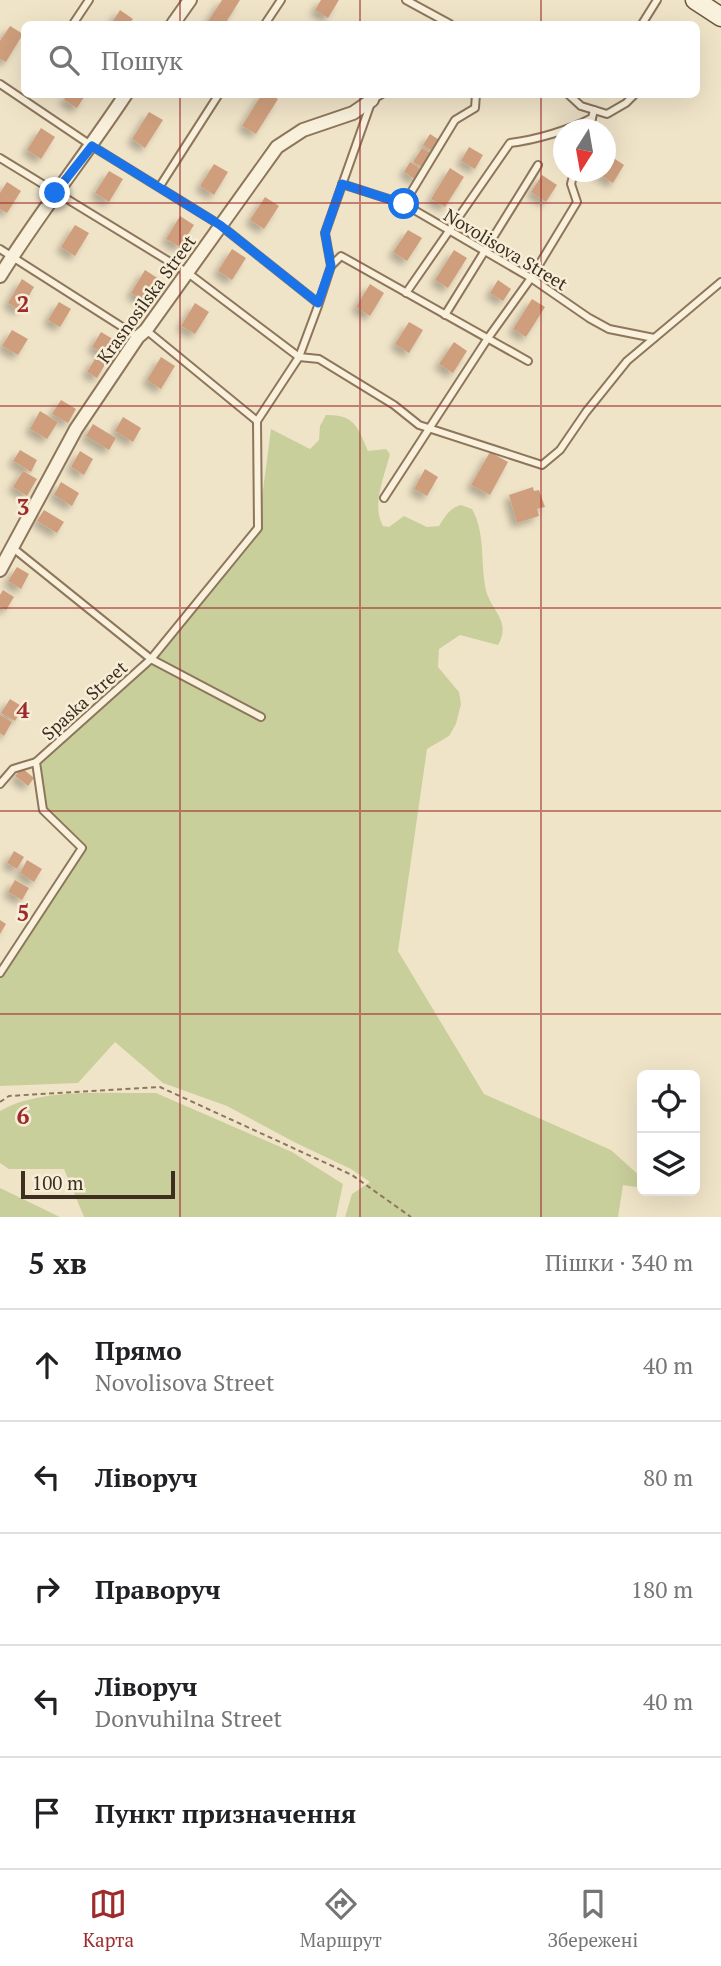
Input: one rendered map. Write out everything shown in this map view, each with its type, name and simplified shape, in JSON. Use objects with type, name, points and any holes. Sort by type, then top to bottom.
[{"type":"main road","points":[[695,0],[721,16]]},
{"type":"street","points":[[175,21],[190,0]]},
{"type":"street","points":[[0,276],[55,193],[92,146],[124,98]]},
{"type":"street","name":"Krasnosilska Street","points":[[0,570],[76,429],[142,333],[278,147],[303,130],[353,113],[376,98]]},
{"type":"lane","points":[[75,21],[89,0]]},
{"type":"lane","points":[[267,21],[281,0]]},
{"type":"lane","points":[[405,0],[444,21]]},
{"type":"lane","points":[[644,21],[657,0]]},
{"type":"lane","points":[[0,85],[21,96]]},
{"type":"lane","points":[[25,98],[92,146],[220,225],[318,303]]},
{"type":"lane","points":[[160,186],[216,98]]},
{"type":"lane","points":[[331,266],[325,233],[377,98]]},
{"type":"lane","points":[[404,204],[455,120],[475,108],[476,98]]},
{"type":"lane","points":[[572,98],[581,106],[607,114],[631,98]]},
{"type":"lane","points":[[406,293],[510,143],[527,141],[580,125],[592,118],[594,110]]},
{"type":"lane","points":[[0,158],[188,273],[299,357],[319,359],[394,405],[419,425],[542,465],[560,450],[627,361],[721,282]]},
{"type":"lane","points":[[445,314],[538,165]]},
{"type":"lane","points":[[384,498],[488,338],[531,278],[577,202],[571,182]]},
{"type":"lane","name":"Novolisova Street","points":[[342,184],[404,204],[531,278],[589,318],[610,329],[654,338]]},
{"type":"lane","points":[[0,248],[142,333],[257,421],[299,357],[331,266],[341,256],[528,361]]},
{"type":"lane","name":"Spaska Street","points":[[0,784],[13,769],[36,762],[151,659],[258,527],[257,421]]},
{"type":"lane","points":[[13,548],[151,659],[261,717]]},
{"type":"lane","name":"Spaska Street","points":[[0,973],[82,848],[43,810],[36,762]]},
{"type":"path","points":[[0,1102],[9,1096],[160,1087],[352,1175],[411,1217]]},
{"type":"green space","points":[[326,415],[343,417],[358,429],[368,451],[386,449],[390,454],[382,480],[378,509],[383,526],[389,527],[404,516],[427,527],[439,526],[453,508],[461,505],[472,509],[476,519],[481,538],[486,590],[502,623],[502,637],[498,645],[460,635],[439,649],[438,667],[459,692],[461,704],[456,724],[449,736],[427,749],[398,951],[484,1094],[611,1150],[637,1173],[637,1187],[623,1185],[618,1217],[345,1217],[352,1194],[370,1182],[351,1169],[227,1106],[163,1083],[115,1042],[78,1083],[0,1086],[0,973],[82,848],[43,810],[36,762],[151,659],[258,528],[271,429],[310,449],[319,440],[320,426]]},
{"type":"green space","points":[[76,1093],[156,1093],[292,1152],[343,1184],[336,1217],[84,1217],[64,1169],[9,1169],[0,1163],[0,1111],[17,1103]]},
{"type":"green space","points":[[0,1188],[60,1217],[0,1217]]},
{"type":"building","points":[[222,0],[240,0],[227,21],[208,21]]},
{"type":"building","points":[[321,0],[339,0],[328,18],[315,10]]},
{"type":"building","points":[[120,10],[133,19],[131,21],[113,21]]},
{"type":"building","points":[[10,26],[21,33],[6,62],[0,59],[0,41]]},
{"type":"building","points":[[65,98],[83,98],[77,108],[64,100]]},
{"type":"building","points":[[260,98],[278,99],[256,134],[242,126]]},
{"type":"building","points":[[149,112],[163,120],[145,148],[132,139]]},
{"type":"building","points":[[41,128],[55,137],[41,159],[27,150]]},
{"type":"building","points":[[430,134],[441,141],[434,152],[423,145]]},
{"type":"building","points":[[469,147],[483,155],[475,169],[461,161]]},
{"type":"building","points":[[422,148],[432,154],[424,168],[413,162]]},
{"type":"building","points":[[616,160],[624,165],[616,178]]},
{"type":"building","points":[[410,162],[422,170],[416,180],[404,172]]},
{"type":"building","points":[[214,164],[228,172],[214,195],[200,186]]},
{"type":"building","points":[[450,168],[464,177],[445,207],[431,199]]},
{"type":"building","points":[[109,171],[123,179],[109,202],[95,193]]},
{"type":"building","points":[[542,175],[557,185],[546,202],[531,192]]},
{"type":"building","points":[[7,182],[21,191],[7,213],[0,209],[0,193]]},
{"type":"building","points":[[265,197],[279,206],[264,229],[250,220]]},
{"type":"building","points":[[180,216],[194,225],[180,247],[166,239]]},
{"type":"building","points":[[75,225],[89,233],[75,256],[61,247]]},
{"type":"building","points":[[408,230],[422,238],[407,261],[393,252]]},
{"type":"building","points":[[232,249],[246,258],[232,280],[218,271]]},
{"type":"building","points":[[454,250],[467,258],[448,288],[435,280]]},
{"type":"building","points":[[145,270],[159,279],[145,302],[131,293]]},
{"type":"building","points":[[22,279],[34,287],[20,311],[8,303]]},
{"type":"building","points":[[498,280],[511,289],[503,301],[490,293]]},
{"type":"building","points":[[370,284],[384,293],[370,316],[356,307]]},
{"type":"building","points":[[532,299],[545,307],[526,337],[513,329]]},
{"type":"building","points":[[59,302],[71,309],[60,327],[48,320]]},
{"type":"building","points":[[195,303],[209,312],[195,334],[181,326]]},
{"type":"building","points":[[409,322],[423,330],[409,353],[395,344]]},
{"type":"building","points":[[12,330],[28,339],[18,355],[2,346]]},
{"type":"building","points":[[101,332],[118,342],[109,357],[92,347]]},
{"type":"building","points":[[454,342],[467,351],[453,373],[439,364]]},
{"type":"building","points":[[96,357],[106,363],[97,378],[87,372]]},
{"type":"building","points":[[161,357],[175,366],[161,389],[147,380]]},
{"type":"building","points":[[61,400],[76,409],[68,423],[52,414]]},
{"type":"building","points":[[40,411],[58,422],[47,439],[30,429]]},
{"type":"building","points":[[123,417],[141,428],[133,442],[115,431]]},
{"type":"building","points":[[93,424],[116,438],[109,450],[86,436]]},
{"type":"building","points":[[20,450],[37,460],[31,472],[13,461]]},
{"type":"building","points":[[80,451],[93,459],[84,475],[71,467]]},
{"type":"building","points":[[490,452],[508,462],[490,495],[471,485]]},
{"type":"building","points":[[425,469],[438,477],[427,496],[414,489]]},
{"type":"building","points":[[23,471],[37,479],[27,496],[13,487]]},
{"type":"building","points":[[61,482],[79,493],[72,506],[54,495]]},
{"type":"building","points":[[533,487],[534,491],[539,490],[545,507],[537,509],[539,516],[517,523],[509,495]]},
{"type":"building","points":[[44,510],[64,522],[57,533],[37,521]]},
{"type":"building","points":[[17,567],[29,574],[21,589],[8,581]]},
{"type":"building","points":[[3,590],[14,597],[6,610],[0,606]]},
{"type":"building","points":[[10,699],[23,707],[15,721],[1,713]]},
{"type":"building","points":[[0,715],[12,722],[4,736],[0,733]]},
{"type":"building","points":[[22,768],[34,778],[28,786],[15,776]]},
{"type":"building","points":[[14,851],[24,857],[17,869],[7,863]]},
{"type":"building","points":[[27,860],[42,869],[34,882],[20,873]]},
{"type":"building","points":[[15,880],[29,888],[22,900],[8,892]]},
{"type":"building","points":[[0,920],[6,924],[0,934]]},
{"type":"route","points":[[55,193],[92,146],[220,225],[318,303],[331,266],[325,233],[342,184],[404,204]]}]
